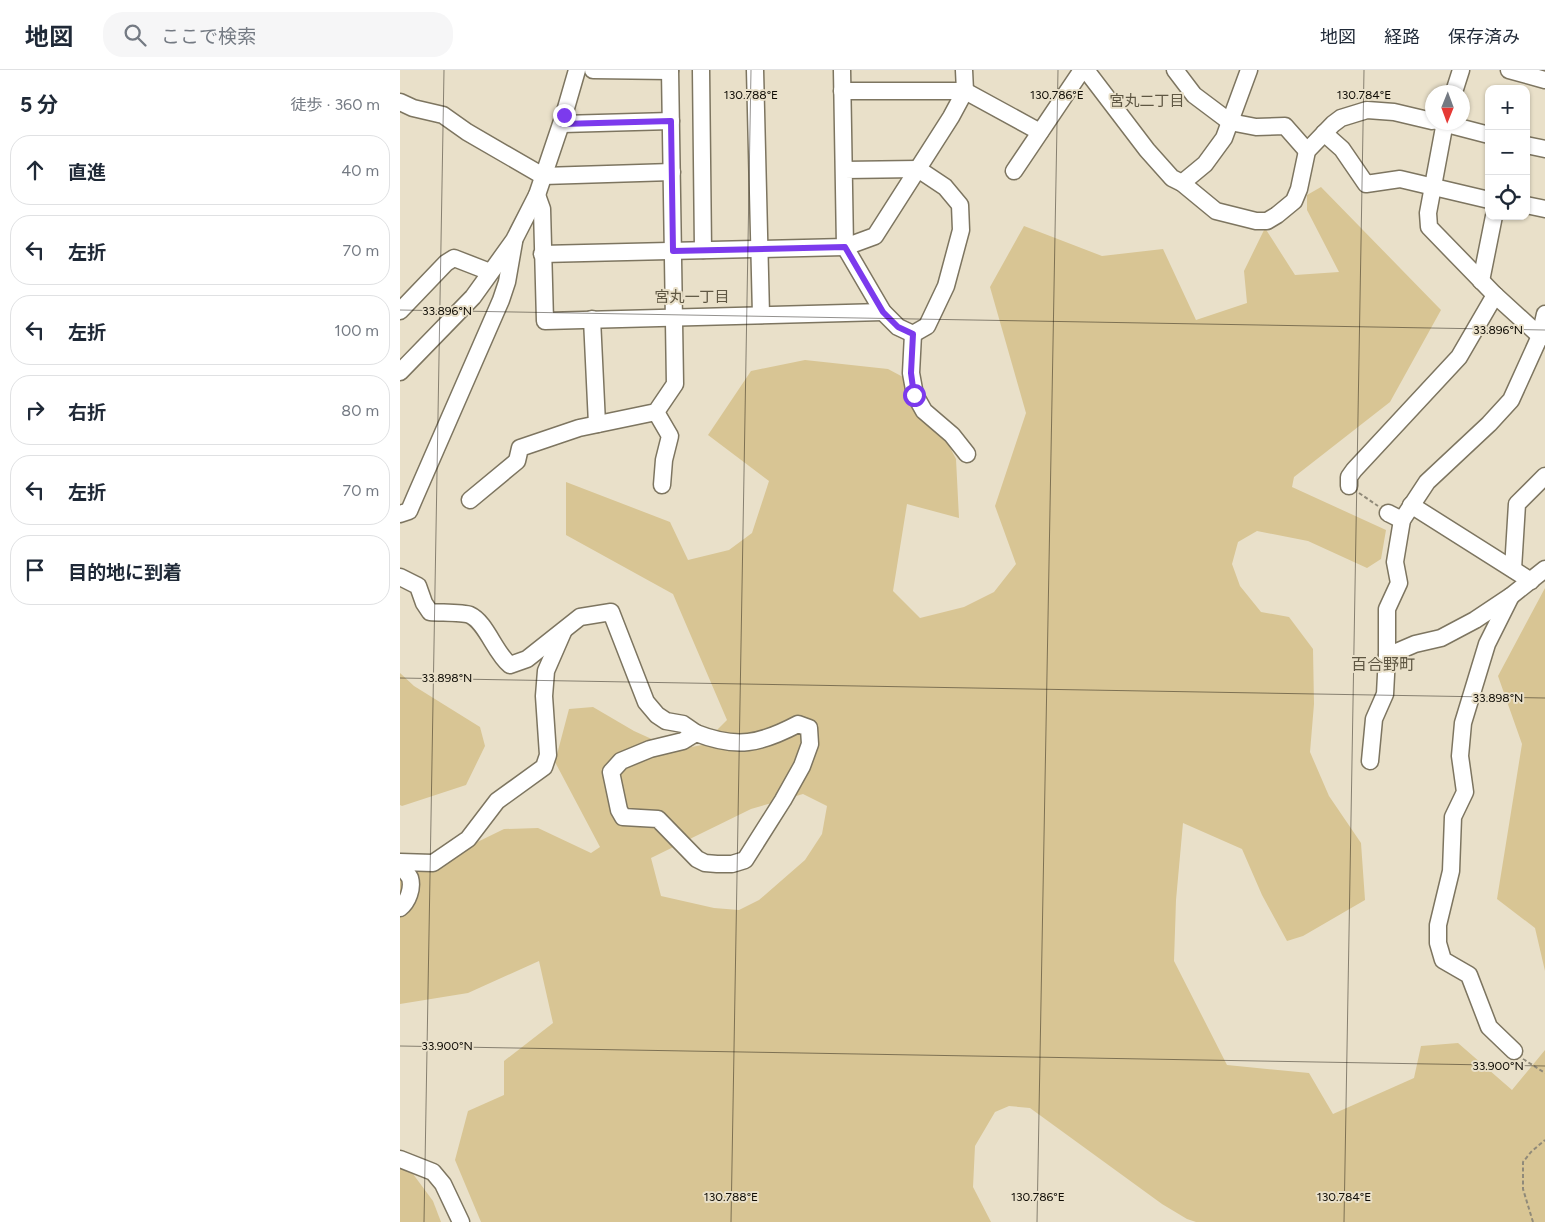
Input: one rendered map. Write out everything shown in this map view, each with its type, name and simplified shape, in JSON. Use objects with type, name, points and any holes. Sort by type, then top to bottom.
[{"type":"street","points":[[400,372],[473,297],[514,240],[537,194],[562,124],[578,70]]},
{"type":"street","points":[[470,500],[517,461],[520,448],[579,428],[656,412],[675,384],[670,70],[593,70]]},
{"type":"street","points":[[700,70],[703,250]]},
{"type":"street","points":[[755,70],[761,315]]},
{"type":"street","points":[[842,70],[845,247],[883,312],[898,327],[913,334]]},
{"type":"street","points":[[542,254],[845,247],[875,236],[951,117],[965,90],[964,70]]},
{"type":"street","points":[[1014,171],[1082,70]]},
{"type":"street","points":[[1086,70],[1147,150],[1172,178],[1182,183],[1216,211],[1256,221],[1266,221],[1277,215],[1294,200],[1299,189],[1307,151],[1341,118],[1367,110],[1394,112],[1425,119]]},
{"type":"street","points":[[1175,70],[1194,95],[1230,122],[1256,127],[1285,126],[1307,151]]},
{"type":"street","points":[[1182,183],[1205,164],[1224,138],[1249,70]]},
{"type":"street","points":[[1456,85],[1461,70]]},
{"type":"street","points":[[1509,70],[1545,80]]},
{"type":"street","points":[[842,91],[965,90],[1040,132]]},
{"type":"street","points":[[400,102],[413,108],[443,115],[466,132],[543,176],[672,172]]},
{"type":"street","points":[[562,124],[671,121]]},
{"type":"street","points":[[1439,130],[1428,213],[1429,227],[1495,296],[1543,336]]},
{"type":"street","points":[[1470,130],[1485,134]]},
{"type":"street","points":[[1324,133],[1342,149],[1366,184],[1400,179],[1485,199]]},
{"type":"street","points":[[1530,145],[1545,149]]},
{"type":"street","points":[[844,170],[918,169],[945,188],[960,205],[961,230],[946,286],[927,326],[913,334]]},
{"type":"street","points":[[537,194],[542,209],[545,321],[674,316],[883,312]]},
{"type":"street","points":[[1530,206],[1545,209]]},
{"type":"street","points":[[1481,281],[1493,220]]},
{"type":"street","points":[[400,514],[409,511],[500,300],[507,282],[514,240]]},
{"type":"street","points":[[400,311],[446,263],[454,258],[490,272]]},
{"type":"street","points":[[1349,486],[1350,477],[1354,470],[1459,357],[1495,296]]},
{"type":"street","points":[[1370,761],[1374,719],[1385,694],[1388,608],[1399,583],[1396,562],[1395,516],[1411,505],[1427,482],[1489,424],[1510,400],[1543,336],[1545,314]]},
{"type":"street","points":[[592,319],[597,424]]},
{"type":"street","points":[[913,334],[911,373],[914,395],[924,410],[952,434],[967,454]]},
{"type":"street","points":[[656,412],[670,436],[664,460],[662,485]]},
{"type":"street","points":[[1513,569],[1517,504],[1545,476]]},
{"type":"street","points":[[1411,505],[1530,580]]},
{"type":"street","points":[[1387,656],[1415,644],[1441,638],[1475,620],[1511,596],[1545,568]]},
{"type":"street","points":[[400,577],[418,586],[424,603],[430,612],[470,615],[479,622],[502,659],[510,664],[527,659],[580,616],[611,612],[646,702],[657,716],[666,721],[683,724],[696,733],[713,740],[748,744],[768,738],[798,724],[809,728],[810,744],[802,766],[745,860],[732,864],[705,863],[697,859],[658,819],[623,817],[619,810],[611,772],[621,761],[650,749],[683,741],[696,733]]},
{"type":"street","points":[[1511,596],[1487,644],[1463,724],[1460,756],[1465,792],[1453,817],[1451,871],[1438,926],[1438,943],[1443,960],[1469,975],[1489,1027],[1514,1051]]},
{"type":"street","points":[[400,864],[433,863],[468,839],[498,801],[544,767],[548,755],[544,696],[546,671],[564,630]]},
{"type":"street","points":[[400,864],[410,878],[410,894],[400,908]]},
{"type":"street","points":[[400,1159],[432,1172],[443,1184],[461,1222]]},
{"type":"path","points":[[1349,486],[1395,516]]},
{"type":"path","points":[[1514,1051],[1518,1056],[1545,1073]]},
{"type":"path","points":[[1533,1222],[1523,1189],[1523,1162],[1545,1140]]},
{"type":"shaded area","points":[[1321,187],[1441,310],[1390,402],[1294,477],[1292,487],[1386,530],[1381,559],[1367,568],[1308,541],[1257,531],[1238,542],[1232,564],[1240,586],[1261,612],[1289,617],[1313,649],[1314,704],[1310,752],[1329,796],[1361,843],[1365,900],[1303,936],[1287,941],[1262,895],[1242,849],[1183,823],[1176,900],[1174,961],[1227,1065],[1309,1073],[1333,1114],[1414,1078],[1421,1046],[1458,1043],[1512,1090],[1545,1050],[1545,1222],[1196,1222],[1187,1219],[1162,1204],[1030,1108],[1009,1106],[995,1112],[975,1146],[973,1187],[991,1222],[481,1222],[455,1160],[468,1111],[504,1095],[504,1061],[553,1023],[539,961],[468,993],[400,1004],[400,874],[420,870],[504,829],[538,828],[591,853],[600,847],[555,762],[569,709],[593,707],[634,731],[676,750],[702,745],[727,720],[673,594],[566,535],[566,482],[670,522],[688,560],[729,550],[752,533],[769,481],[708,435],[751,371],[805,360],[888,369],[918,385],[956,459],[959,518],[907,504],[893,591],[920,618],[964,607],[994,592],[1016,564],[995,506],[1026,413],[990,287],[1024,226],[1102,256],[1163,249],[1196,320],[1247,303],[1244,271],[1265,228],[1295,275],[1339,272],[1307,210],[1307,195]],"holes":[[[803,794],[827,806],[822,834],[805,860],[759,900],[739,910],[714,908],[661,896],[651,858],[751,809]]]},
{"type":"shaded area","points":[[1545,588],[1545,971],[1535,928],[1497,899],[1522,744],[1498,676]]},
{"type":"shaded area","points":[[400,673],[414,686],[480,727],[485,746],[466,785],[402,806],[400,805]]},
{"type":"shaded area","points":[[400,1168],[413,1174],[433,1201],[441,1222],[400,1222]]},
{"type":"district","name":"宮丸二丁目","points":[[1147,101]]},
{"type":"district","name":"宮丸一丁目","points":[[692,297]]},
{"type":"district","name":"百合野町","points":[[1383,664]]},
{"type":"route","points":[[564,115],[562,124],[671,121],[673,251],[845,247],[883,312],[898,327],[913,334],[911,373],[914,395]]}]
